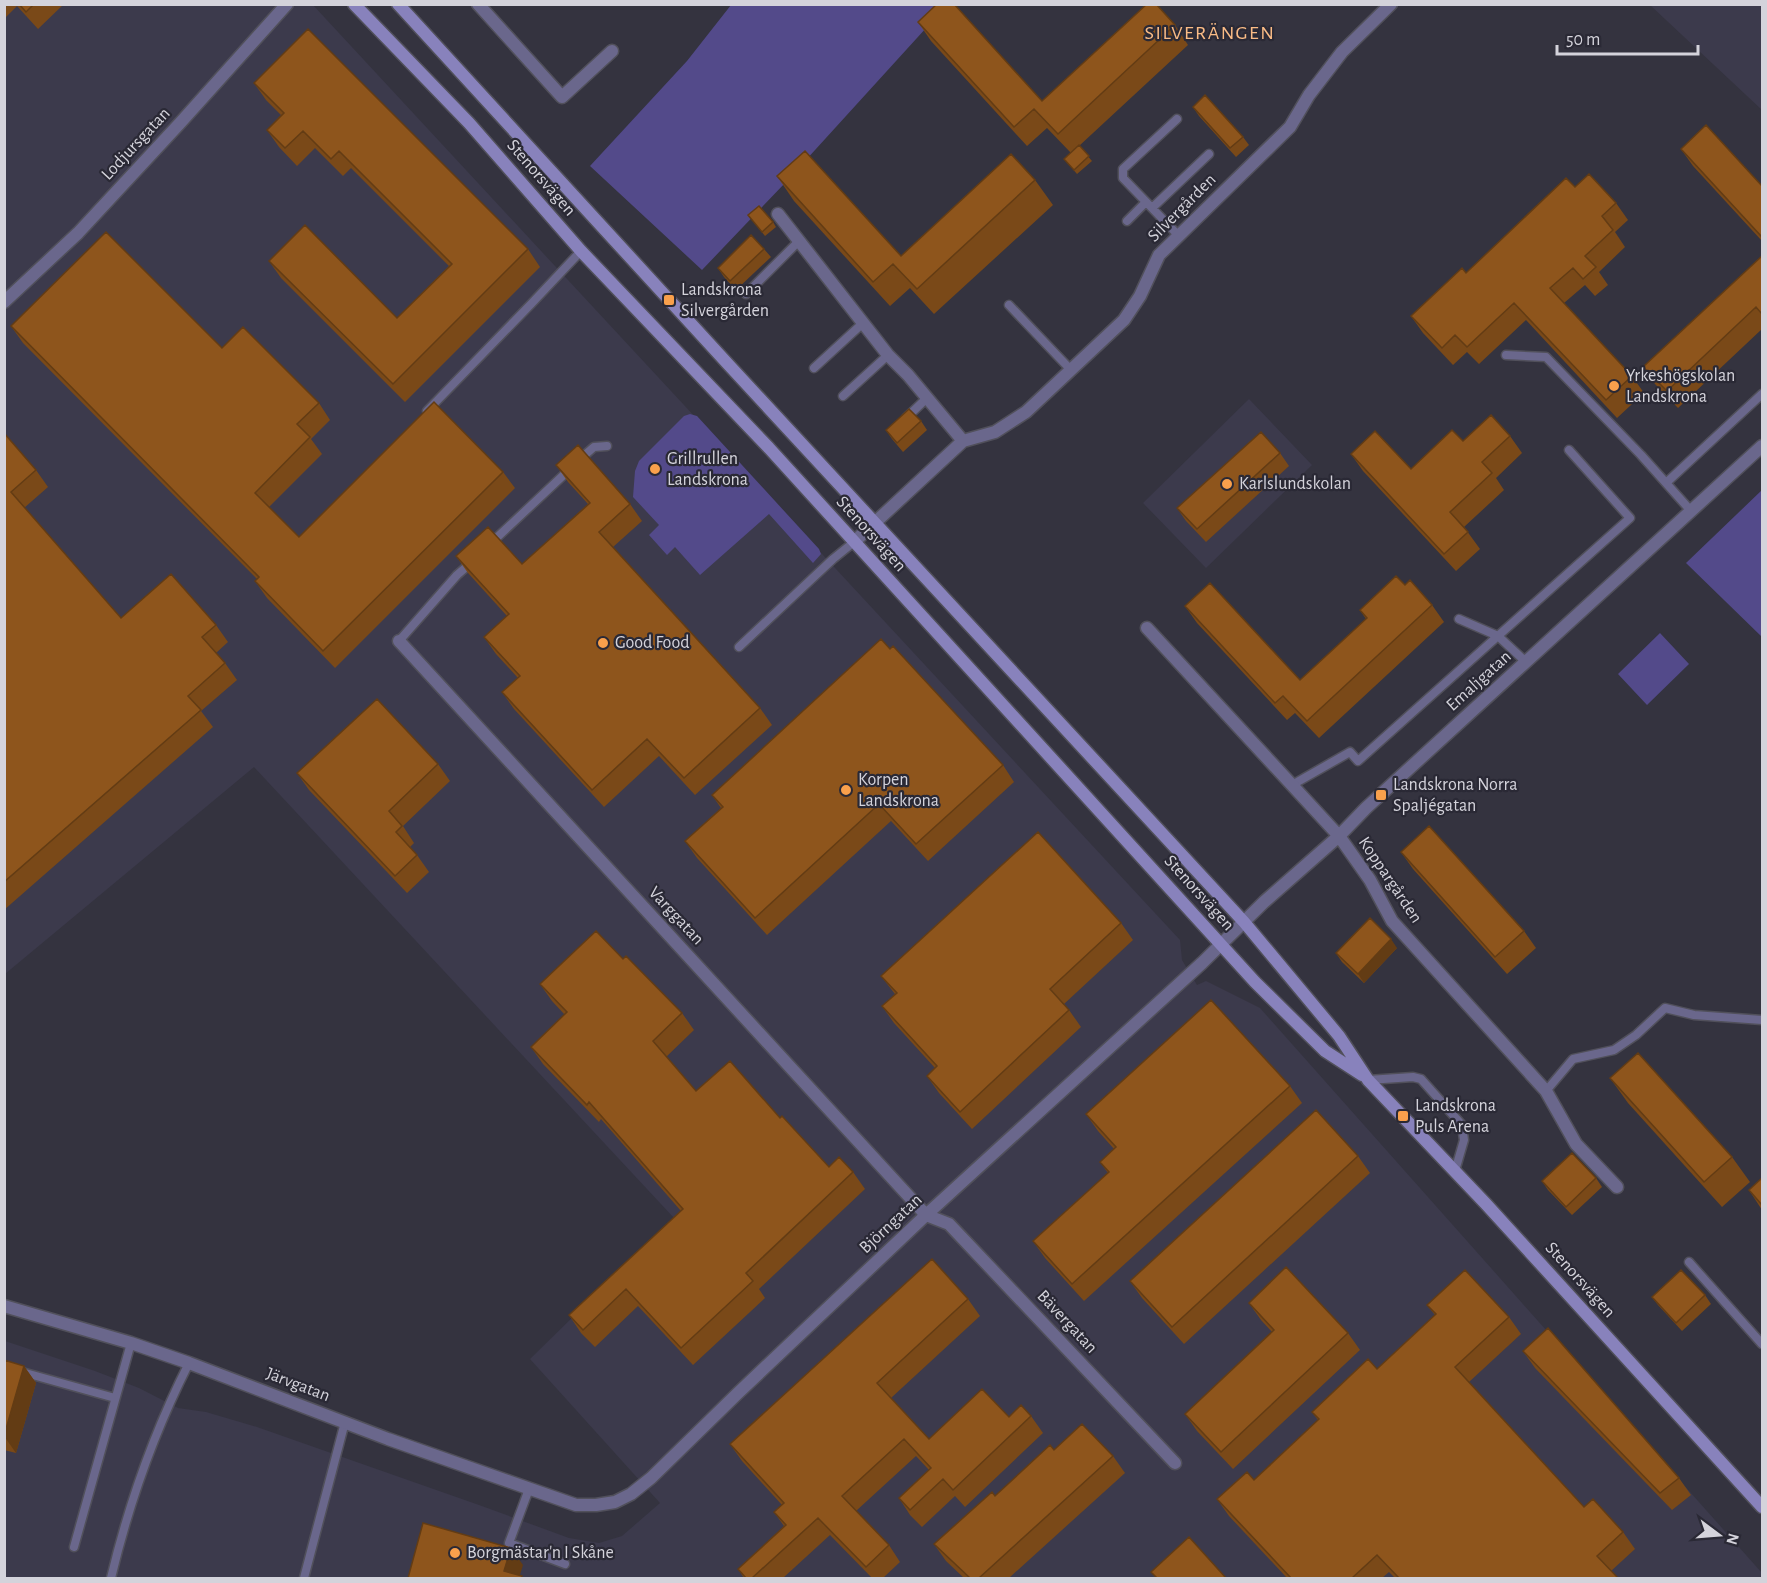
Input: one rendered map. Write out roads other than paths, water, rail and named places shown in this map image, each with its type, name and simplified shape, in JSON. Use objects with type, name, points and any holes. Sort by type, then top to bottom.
[{"type":"street","name":"Lodjursgatan","points":[[4,302],[78,232],[287,4]]},
{"type":"street","name":"Stenorsvägen","points":[[354,4],[469,123],[580,251],[729,406],[1254,982],[1325,1051],[1368,1080]]},
{"type":"street","name":"Stenorsvägen","points":[[398,4],[1244,922],[1339,1036],[1368,1080],[1455,1171],[1762,1507]]},
{"type":"street","points":[[478,4],[562,97],[612,51]]},
{"type":"street","name":"Silvergården","points":[[854,542],[963,441],[995,432],[1026,412],[1124,320],[1140,296],[1159,255],[1290,127],[1309,95],[1342,52],[1391,4]]},
{"type":"street","points":[[778,214],[888,355],[908,375],[963,441]]},
{"type":"street","name":"Emaljgatan","points":[[1221,944],[1339,836],[1366,808],[1762,446]]},
{"type":"street","name":"Koppargården","points":[[1147,627],[1339,836],[1370,880],[1392,921],[1545,1091],[1576,1144],[1617,1187]]},
{"type":"street","name":"Varggatan","points":[[399,641],[926,1215]]},
{"type":"street","name":"Björngatan","points":[[576,1505],[615,1502],[631,1494],[651,1478],[926,1215],[1221,944]]},
{"type":"street","name":"Bävergatan","points":[[926,1215],[949,1224],[1175,1463]]},
{"type":"street","name":"Järvgatan","points":[[4,1306],[131,1343],[189,1363],[576,1505]]},
{"type":"lane","points":[[1177,118],[1123,169],[1123,178],[1179,236]]},
{"type":"lane","points":[[1126,221],[1149,205],[1209,154]]},
{"type":"lane","points":[[746,294],[799,241]]},
{"type":"lane","points":[[418,420],[580,251]]},
{"type":"lane","points":[[1009,305],[1071,370]]},
{"type":"lane","points":[[814,368],[863,323]]},
{"type":"lane","points":[[843,396],[888,355]]},
{"type":"lane","points":[[1506,356],[1546,357],[1641,455],[1691,511]]},
{"type":"lane","points":[[1666,483],[1762,394]]},
{"type":"lane","points":[[898,425],[927,398]]},
{"type":"lane","points":[[483,551],[594,447],[607,446]]},
{"type":"lane","points":[[1292,784],[1350,752],[1358,761],[1630,518],[1569,450]]},
{"type":"lane","points":[[739,647],[854,542]]},
{"type":"lane","points":[[399,641],[474,559]]},
{"type":"lane","points":[[1459,619],[1497,636],[1526,662]]},
{"type":"lane","points":[[1545,1091],[1573,1059],[1614,1050],[1636,1035],[1665,1008],[1694,1015],[1759,1020],[1762,1013]]},
{"type":"lane","points":[[1368,1080],[1413,1077],[1421,1079],[1462,1125],[1464,1140],[1455,1171]]},
{"type":"lane","points":[[1689,1262],[1762,1344]]},
{"type":"lane","points":[[74,1547],[131,1343]]},
{"type":"lane","points":[[111,1578],[146,1457],[171,1398],[189,1363]]},
{"type":"lane","points":[[4,1366],[115,1398]]},
{"type":"lane","points":[[304,1578],[345,1422]]},
{"type":"lane","points":[[529,1489],[509,1543],[565,1564]]},
{"type":"place","name":"Landskrona Silvergården","points":[[669,300]]},
{"type":"place","name":"Yrkeshögskolan Landskrona","points":[[1614,386]]},
{"type":"place","name":"Grillrullen Landskrona","points":[[655,469]]},
{"type":"place","name":"Karlslundskolan","points":[[1227,484]]},
{"type":"place","name":"Good Food","points":[[603,643]]},
{"type":"place","name":"Korpen Landskrona","points":[[846,790]]},
{"type":"place","name":"Landskrona Norra Spaljégatan","points":[[1381,795]]},
{"type":"place","name":"Landskrona Puls Arena","points":[[1403,1116]]},
{"type":"place","name":"Borgmästar'n I Skåne","points":[[455,1553]]},
{"type":"district","name":"SILVERÄNGEN","points":[[1210,33]]}]
